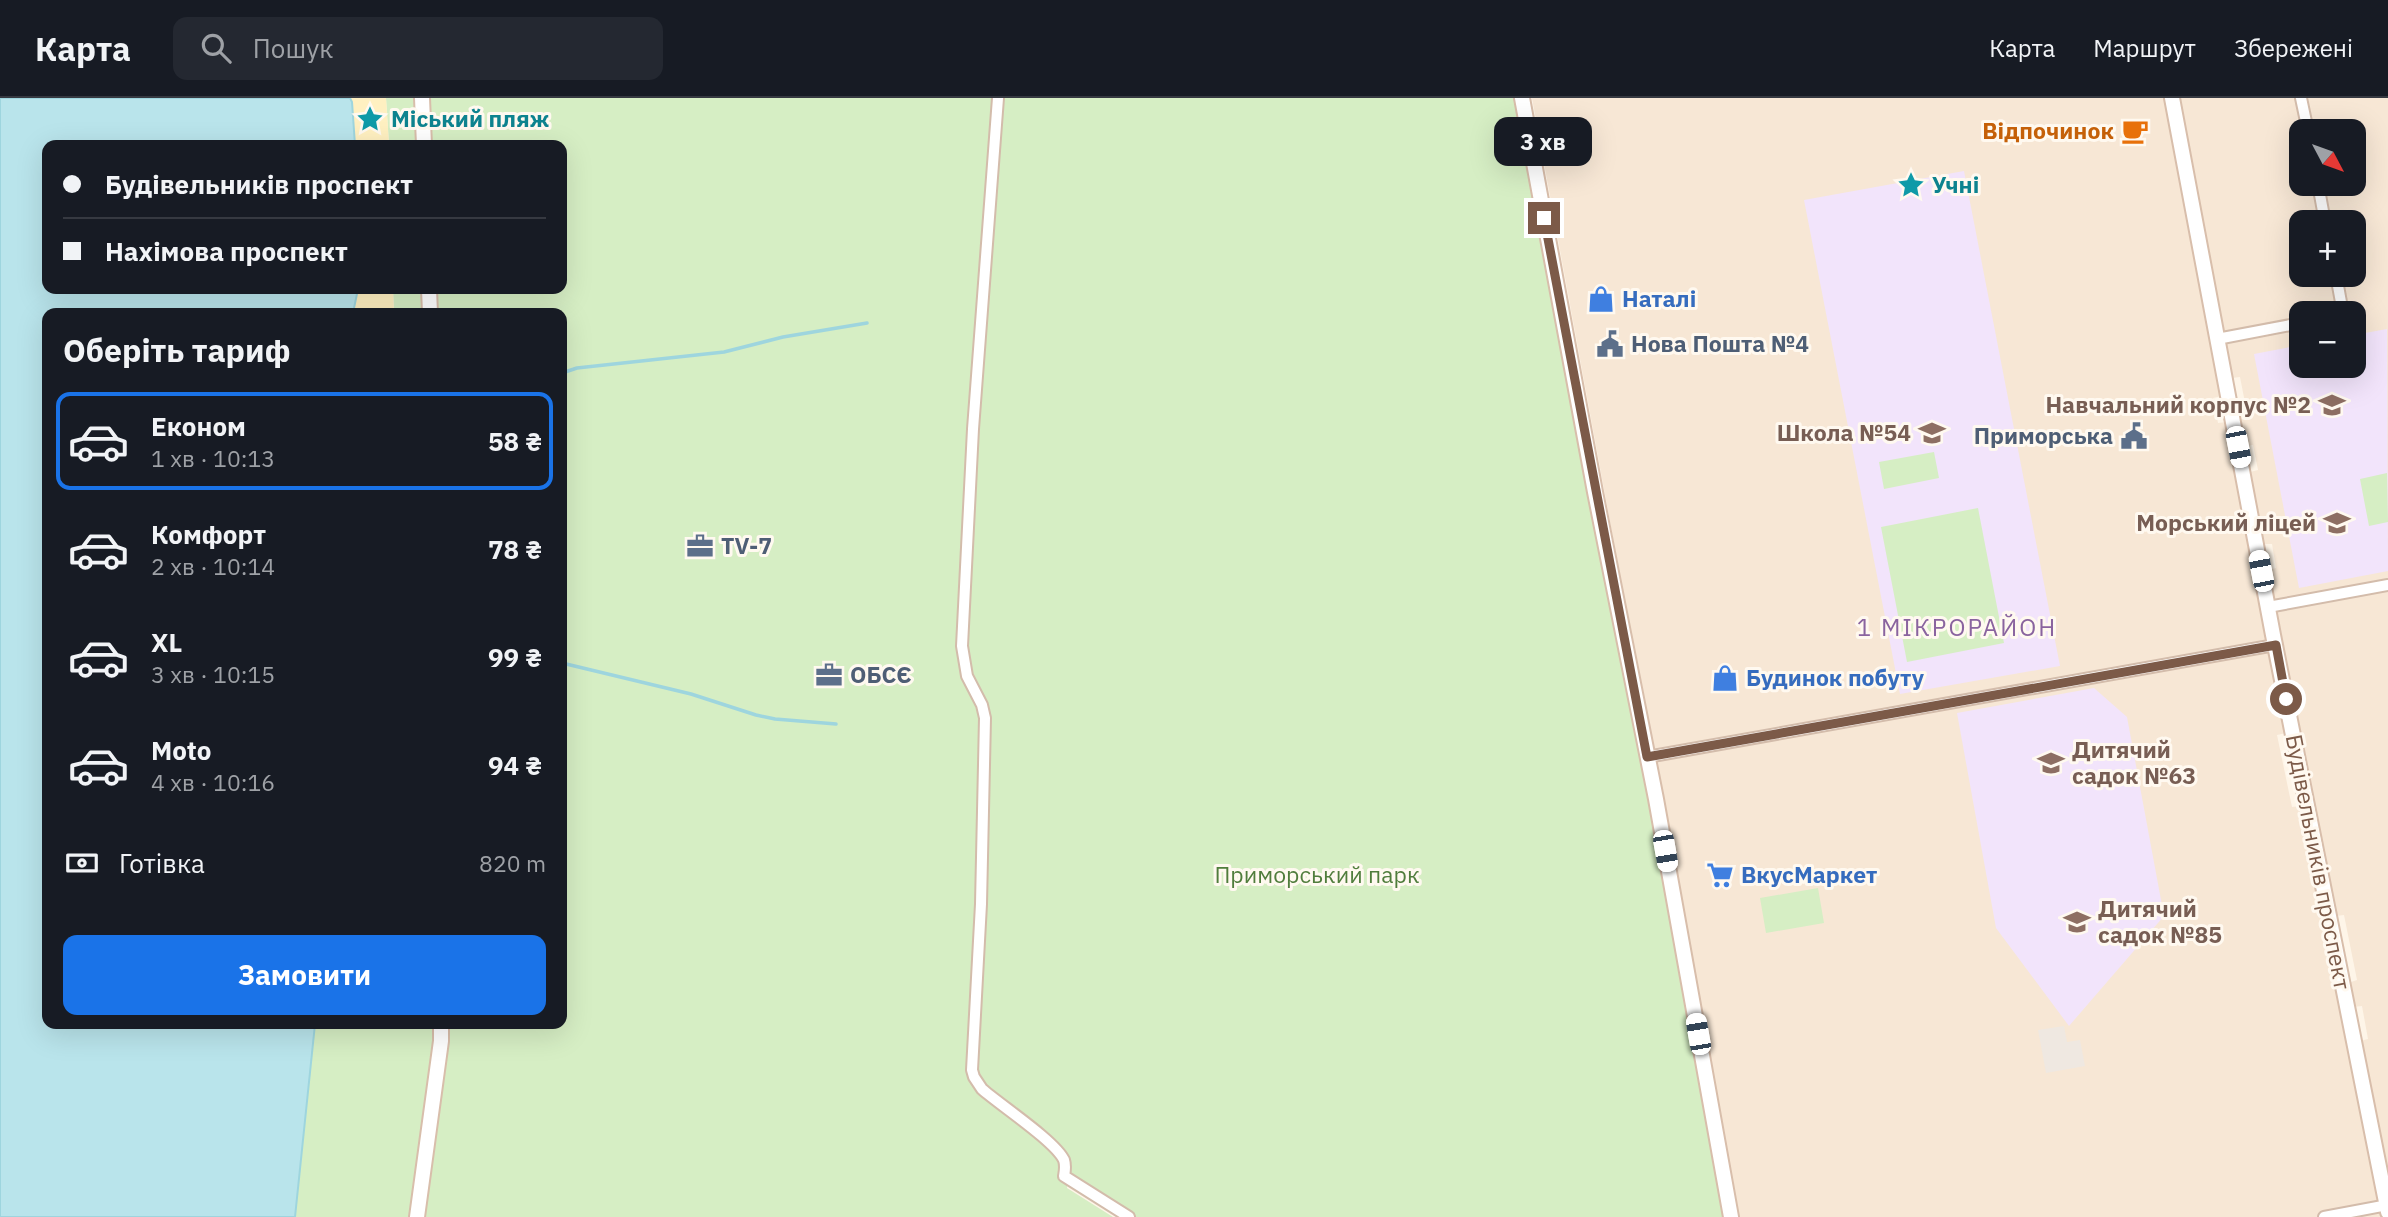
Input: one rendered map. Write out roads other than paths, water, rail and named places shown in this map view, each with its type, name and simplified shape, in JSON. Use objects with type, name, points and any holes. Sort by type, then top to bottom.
[{"type":"main road","points":[[422,98],[424,140]]},
{"type":"main road","points":[[1522,98],[1656,799],[1731,1217]]},
{"type":"main road","name":"Будівельників проспект","points":[[2172,98],[2268,607],[2387,1208]]},
{"type":"main road","points":[[417,1217],[441,1029]]},
{"type":"street","points":[[998,98],[973,429],[962,646],[967,676],[982,705],[985,718],[981,904],[972,1070],[982,1089],[1048,1142],[1062,1157],[1065,1166],[1063,1176],[1129,1217]]},
{"type":"street","points":[[2301,98],[2305,119]]},
{"type":"street","points":[[2217,339],[2289,325]]},
{"type":"street","points":[[2268,607],[2388,585]]},
{"type":"street","points":[[1647,757],[2276,645]]},
{"type":"street","points":[[2324,1217],[2387,1208]]},
{"type":"water","points":[[0,98],[350,98],[355,140],[42,140],[42,294],[357,294],[354,308],[42,308],[42,1029],[314,1029],[295,1217],[0,1217]]},
{"type":"waterway","points":[[567,371],[724,352],[783,337],[867,323]]},
{"type":"waterway","points":[[567,664],[691,694],[756,715],[836,724]]},
{"type":"place","name":"Міський пляж","points":[[370,119]]},
{"type":"place","name":"Відпочинок","points":[[2135,131]]},
{"type":"place","name":"Учні","points":[[1911,185]]},
{"type":"place","name":"Наталі","points":[[1601,299]]},
{"type":"place","name":"Нова Пошта №4","points":[[1610,344]]},
{"type":"place","name":"Навчальний корпус №2","points":[[2332,405]]},
{"type":"place","name":"Школа №54","points":[[1932,433]]},
{"type":"place","name":"Приморська","points":[[2134,436]]},
{"type":"place","name":"Морський ліцей","points":[[2337,523]]},
{"type":"place","name":"TV-7","points":[[700,546]]},
{"type":"place","name":"ОБСЄ","points":[[829,675]]},
{"type":"place","name":"Будинок побуту","points":[[1725,678]]},
{"type":"place","name":"Дитячий садок №63","points":[[2051,763]]},
{"type":"place","name":"ВкусМаркет","points":[[1720,875]]},
{"type":"place","name":"Дитячий садок №85","points":[[2077,922]]},
{"type":"district","name":"1 МІКРОРАЙОН","points":[[1957,628]]},
{"type":"park label","name":"Приморський парк","points":[[1317,875]]}]
